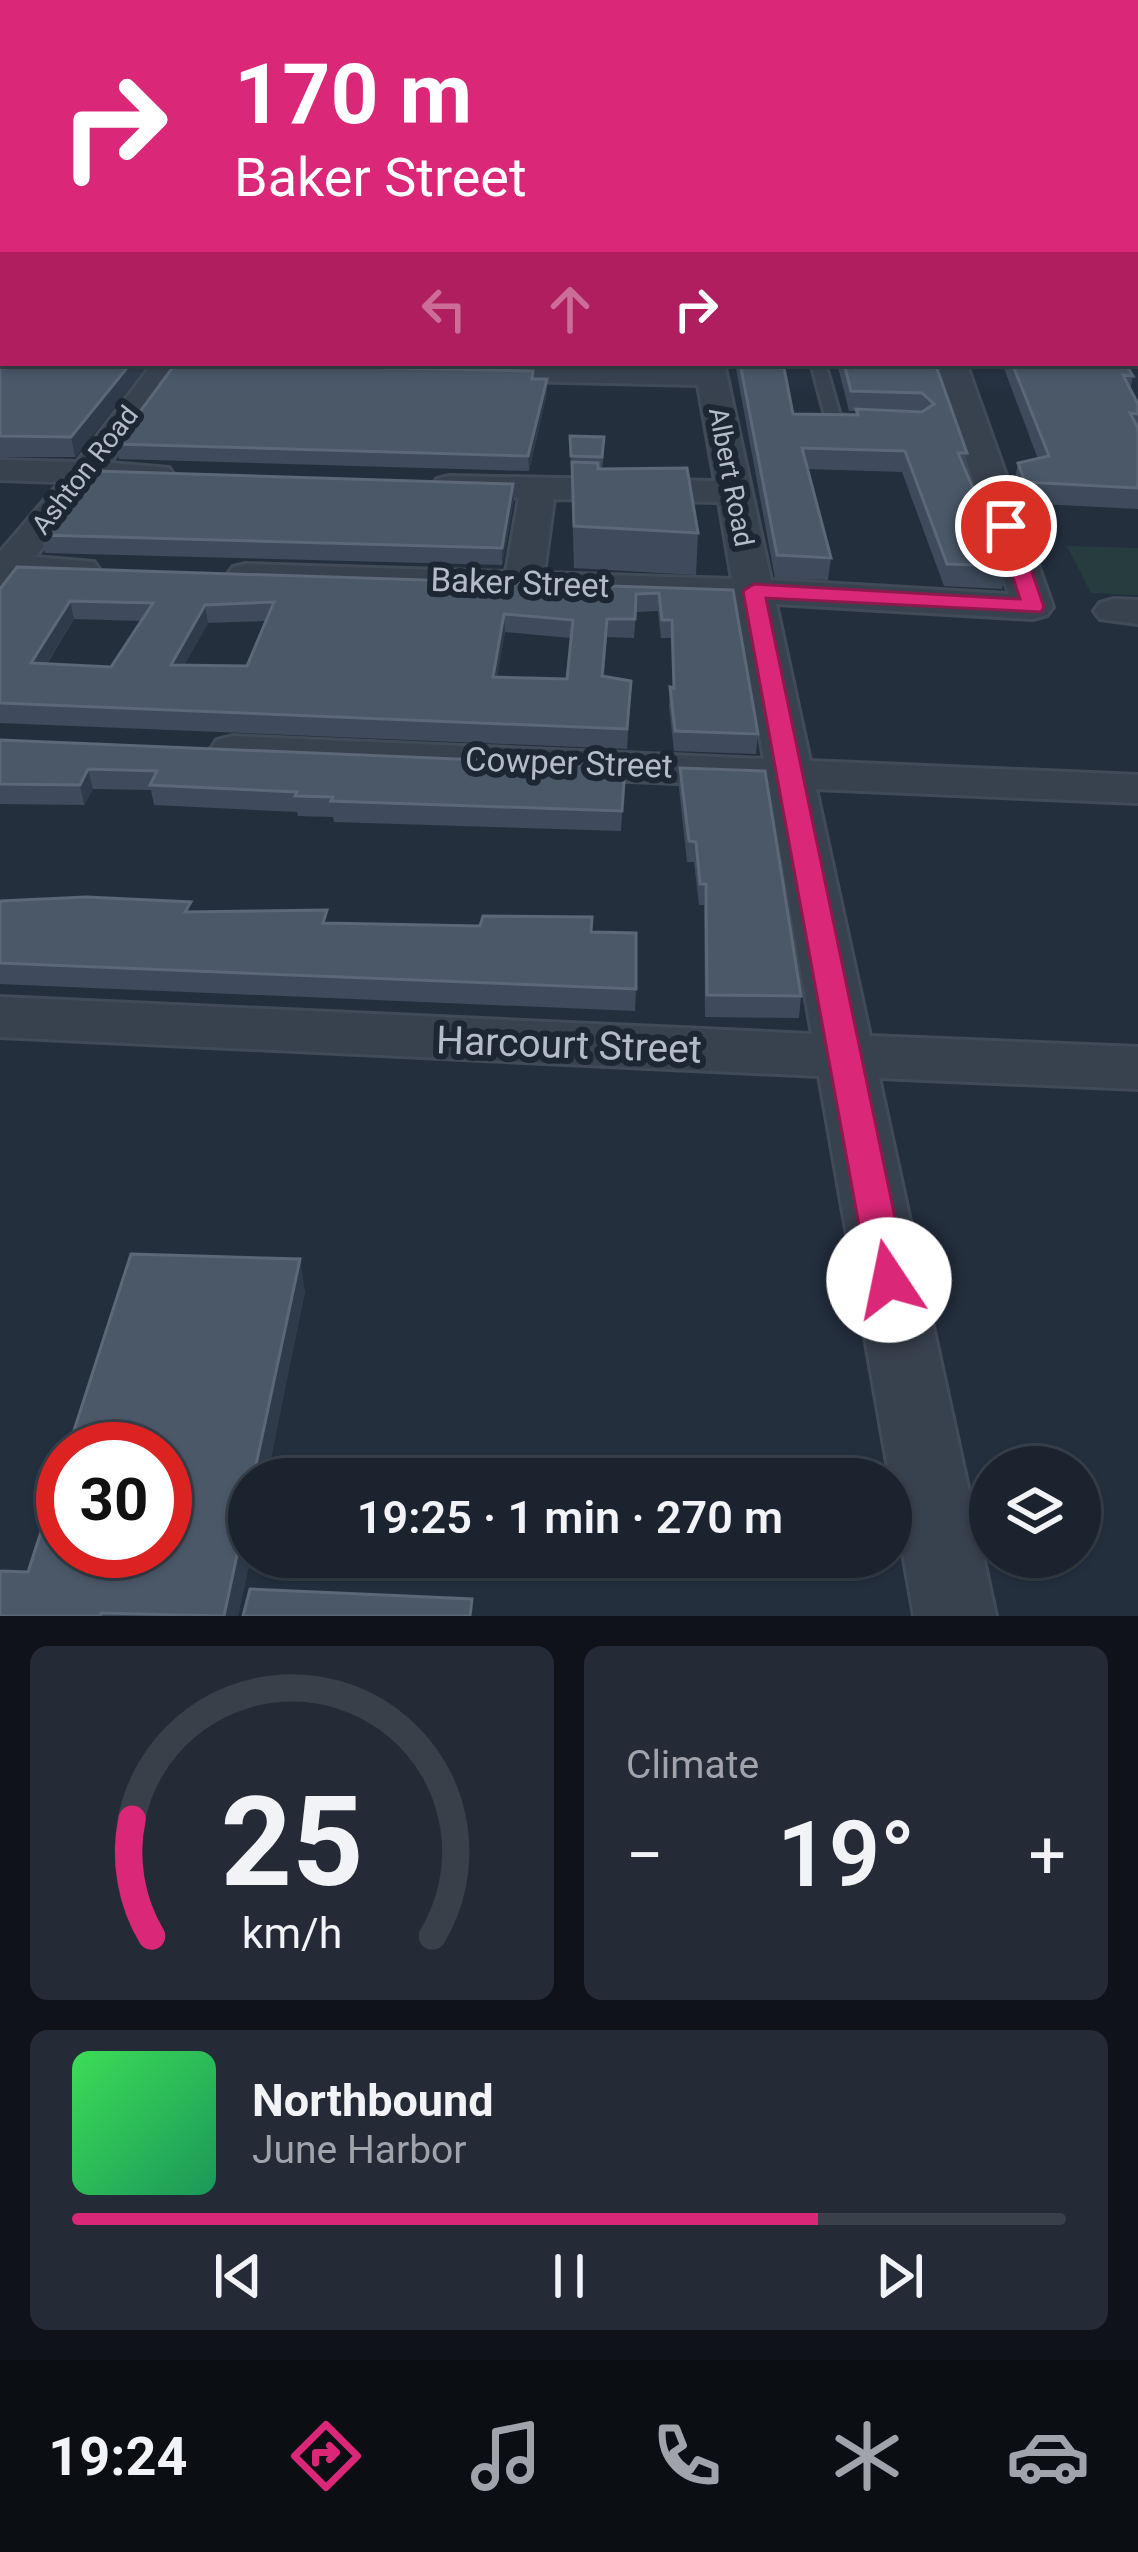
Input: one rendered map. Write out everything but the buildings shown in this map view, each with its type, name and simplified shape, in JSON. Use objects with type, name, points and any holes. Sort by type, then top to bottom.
[{"type":"street","name":"Ashton Road","points":[[3,572],[169,366]]},
{"type":"street","name":"Baker Street","points":[[217,574],[754,591],[1033,607],[952,366]]},
{"type":"street","points":[[436,370],[710,369]]},
{"type":"street","name":"Albert Road","points":[[710,369],[956,1616]]},
{"type":"street","points":[[0,470],[181,476]]},
{"type":"street","points":[[419,485],[734,492]]},
{"type":"street","points":[[523,582],[538,489]]},
{"type":"street","points":[[3,572],[123,572]]},
{"type":"street","name":"Cowper Street","points":[[190,748],[786,770],[1138,789]]},
{"type":"street","name":"Harcourt Street","points":[[0,1017],[281,1034],[1138,1068]]},
{"type":"lane","points":[[819,366],[832,420],[875,421]]},
{"type":"green space","points":[[1067,546],[1138,548],[1138,595],[1091,593]]},
{"type":"route","points":[[889,1280],[754,591],[1033,607],[1006,526]]}]
